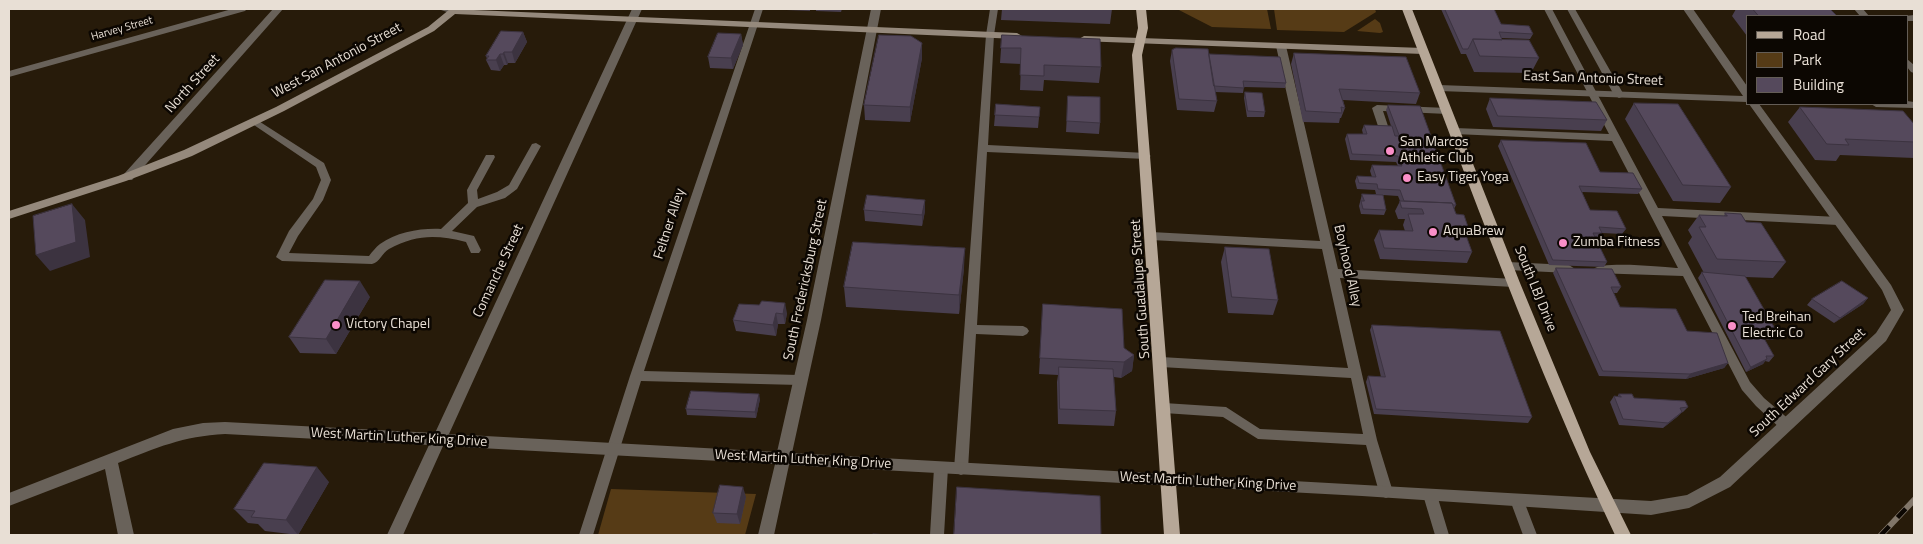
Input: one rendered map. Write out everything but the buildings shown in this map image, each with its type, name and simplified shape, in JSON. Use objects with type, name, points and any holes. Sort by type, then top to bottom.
[{"type":"main road","name":"South Guadalupe Street","points":[[1141,9],[1143,28],[1137,55],[1146,156],[1172,535]]},
{"type":"main road","name":"South LBJ Drive","points":[[1407,9],[1514,283],[1583,452],[1623,535]]},
{"type":"street","name":"Harvey Street","points":[[9,74],[227,11],[242,9]]},
{"type":"street","name":"North Street","points":[[128,177],[278,9]]},
{"type":"street","name":"South Fredericksburg Street","points":[[766,535],[818,300],[876,9]]},
{"type":"street","points":[[1688,9],[1746,93]]},
{"type":"street","name":"West San Antonio Street","points":[[9,215],[128,177],[189,153],[431,29],[448,10],[634,14],[752,25],[1028,37]]},
{"type":"street","name":"Comanche Street","points":[[396,535],[634,14]]},
{"type":"street","points":[[1077,38],[1423,51]]},
{"type":"street","name":"East San Antonio Street","points":[[1438,88],[1746,99]]},
{"type":"street","name":"South Edward Gary Street","points":[[1610,506],[1651,508],[1689,501],[1725,482],[1881,337],[1898,310],[1887,288],[1755,105]]},
{"type":"street","name":"West Martin Luther King Drive","points":[[9,500],[173,435],[203,429],[225,428],[1610,506]]},
{"type":"street","points":[[110,460],[126,535]]},
{"type":"lane","name":"Feltner Alley","points":[[586,535],[612,449],[758,9]]},
{"type":"lane","points":[[961,469],[990,35],[994,9]]},
{"type":"lane","points":[[1548,9],[1746,386],[1760,402],[1786,425]]},
{"type":"lane","points":[[1571,9],[1619,95]]},
{"type":"lane","name":"Boyhood Alley","points":[[1280,46],[1320,212],[1332,273],[1371,440],[1386,492]]},
{"type":"lane","points":[[1384,129],[1377,108],[1447,111]]},
{"type":"lane","points":[[254,121],[320,164],[326,180],[318,200],[293,234],[282,257],[372,260],[383,247],[405,237],[428,232],[444,232],[470,239],[475,250]]},
{"type":"lane","points":[[1455,131],[1617,138]]},
{"type":"lane","points":[[444,232],[473,204],[501,194],[513,187],[536,146]]},
{"type":"lane","points":[[982,148],[1146,156]]},
{"type":"lane","points":[[473,204],[472,190],[490,157]]},
{"type":"lane","points":[[1656,212],[1838,221]]},
{"type":"lane","points":[[1151,236],[1326,245]]},
{"type":"lane","points":[[1508,266],[1606,271],[1622,269],[1686,272]]},
{"type":"lane","points":[[1332,273],[1514,283]]},
{"type":"lane","points":[[970,329],[1023,331]]},
{"type":"lane","points":[[1161,362],[1356,373]]},
{"type":"lane","points":[[636,376],[799,380]]},
{"type":"lane","points":[[1164,408],[1226,412],[1258,434],[1371,440]]},
{"type":"lane","points":[[937,535],[942,468]]},
{"type":"lane","points":[[1430,495],[1442,535]]},
{"type":"lane","points":[[1517,500],[1530,535]]},
{"type":"green space","points":[[1177,9],[1267,9],[1271,29],[1212,27]]},
{"type":"green space","points":[[1274,9],[1375,9],[1376,12],[1344,32],[1277,30]]},
{"type":"green space","points":[[1375,19],[1380,23],[1383,32],[1357,31]]},
{"type":"green space","points":[[611,489],[756,494],[745,535],[598,535]]},
{"type":"railway","points":[[1881,535],[1914,500]]},
{"type":"place","name":"San Marcos Athletic Club","points":[[1390,151]]},
{"type":"place","name":"Easy Tiger Yoga","points":[[1407,178]]},
{"type":"place","name":"AquaBrew","points":[[1433,232]]},
{"type":"place","name":"Zumba Fitness","points":[[1563,243]]},
{"type":"place","name":"Victory Chapel","points":[[336,325]]},
{"type":"place","name":"Ted Breihan Electric Co","points":[[1732,326]]}]
